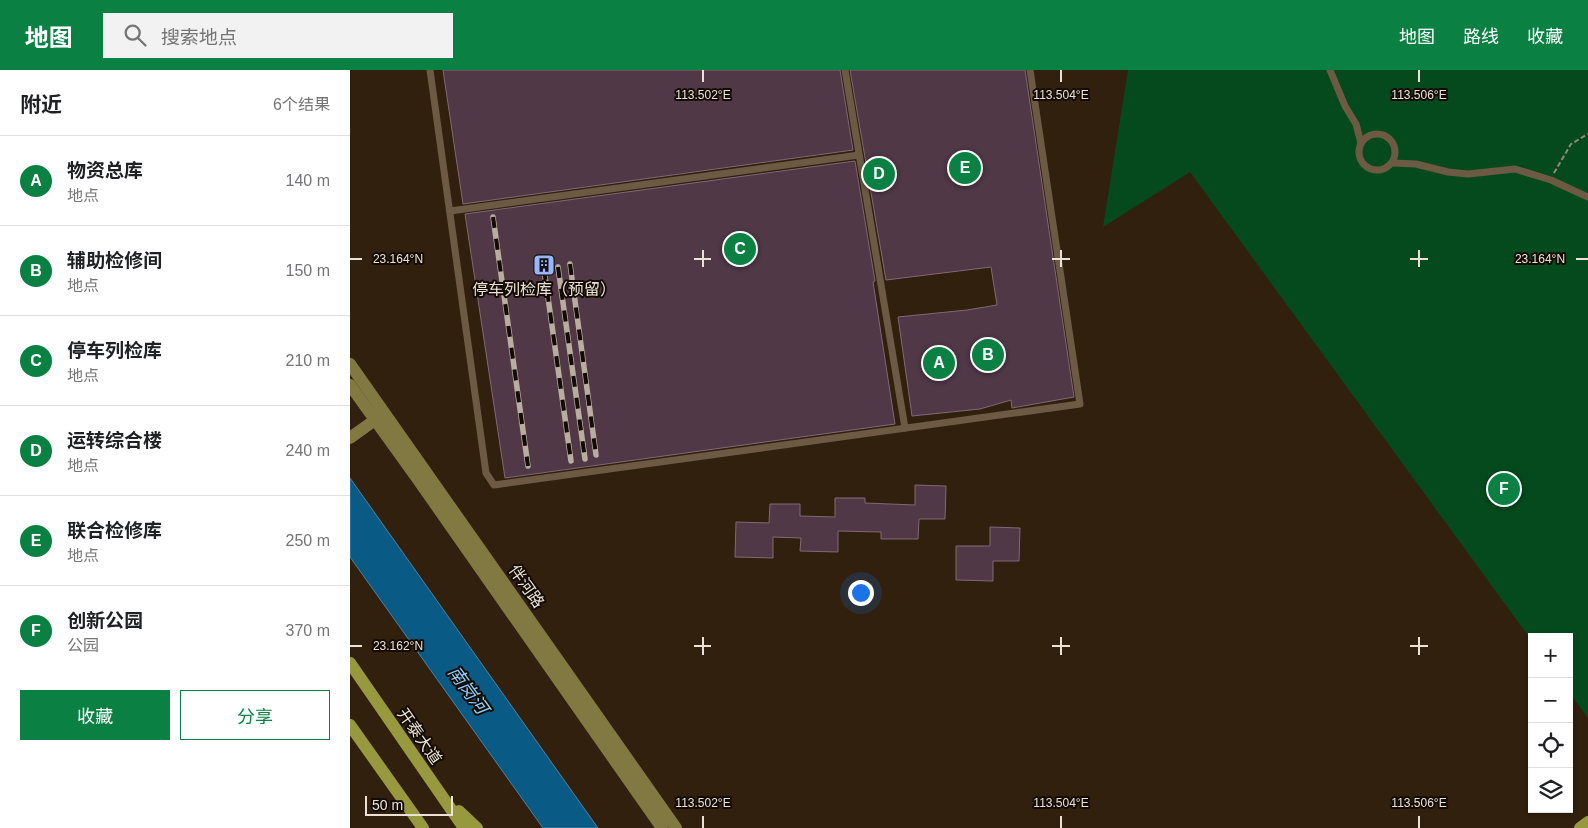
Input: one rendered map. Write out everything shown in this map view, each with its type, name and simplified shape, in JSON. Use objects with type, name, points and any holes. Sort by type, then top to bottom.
[{"type":"main road","name":"开泰大道","points":[[350,663],[464,828]]},
{"type":"main road","points":[[350,725],[423,828]]},
{"type":"main road","points":[[440,794],[477,828]]},
{"type":"main road","points":[[409,808],[417,828]]},
{"type":"main road","points":[[1580,828],[1588,822]]},
{"type":"street","name":"伴河路","points":[[350,364],[676,828]]},
{"type":"street","name":"伴河路","points":[[350,385],[354,399],[375,420],[662,828]]},
{"type":"street","points":[[350,438],[375,420],[377,401],[354,399]]},
{"type":"lane","points":[[430,70],[486,473],[494,486],[1080,404],[1030,70]]},
{"type":"lane","points":[[845,70],[905,428]]},
{"type":"lane","points":[[1330,70],[1345,106],[1356,124],[1362,143],[1360,155],[1365,165],[1376,170],[1392,163],[1416,164],[1448,172],[1468,174],[1515,170],[1538,175],[1588,198]]},
{"type":"lane","points":[[1362,143],[1370,136],[1382,135],[1387,137],[1394,146],[1392,163]]},
{"type":"lane","points":[[450,211],[859,155]]},
{"type":"path","points":[[1550,180],[1571,144],[1588,134]]},
{"type":"green space","points":[[1128,70],[1588,70],[1588,718],[1573,697],[1573,633],[1528,633],[1528,636],[1190,172],[1103,227]]},
{"type":"water","name":"南岗河","points":[[350,478],[598,828],[543,828],[350,557]]},
{"type":"building","points":[[443,70],[840,70],[853,150],[463,204]]},
{"type":"building","points":[[850,70],[1025,70],[1074,397],[1012,408],[1011,400],[980,409],[912,416],[898,317],[997,305],[991,267],[886,280]]},
{"type":"building","points":[[855,161],[875,281],[873,282],[895,424],[505,478],[465,214]]},
{"type":"building","points":[[915,485],[946,486],[945,519],[919,519],[918,539],[881,539],[881,532],[838,531],[838,552],[800,551],[801,538],[773,537],[773,558],[735,557],[736,522],[769,523],[770,504],[800,504],[800,516],[835,517],[835,498],[865,498],[865,503],[915,505]]},
{"type":"building","points":[[990,527],[1020,528],[1019,561],[993,561],[993,581],[956,580],[956,546],[990,546]]},
{"type":"railway","points":[[493,217],[528,466]]},
{"type":"railway","points":[[570,264],[596,455]]},
{"type":"railway","points":[[558,267],[585,459]]},
{"type":"railway","points":[[544,269],[571,461]]},
{"type":"place","name":"联合检修库","points":[[965,168]]},
{"type":"place","name":"运转综合楼","points":[[879,174]]},
{"type":"place","name":"停车列检库","points":[[740,249]]},
{"type":"place","name":"停车列检库（预留）","points":[[544,265]]},
{"type":"place","name":"辅助检修间","points":[[988,355]]},
{"type":"place","name":"物资总库","points":[[939,363]]},
{"type":"place","name":"创新公园","points":[[1504,489]]}]
